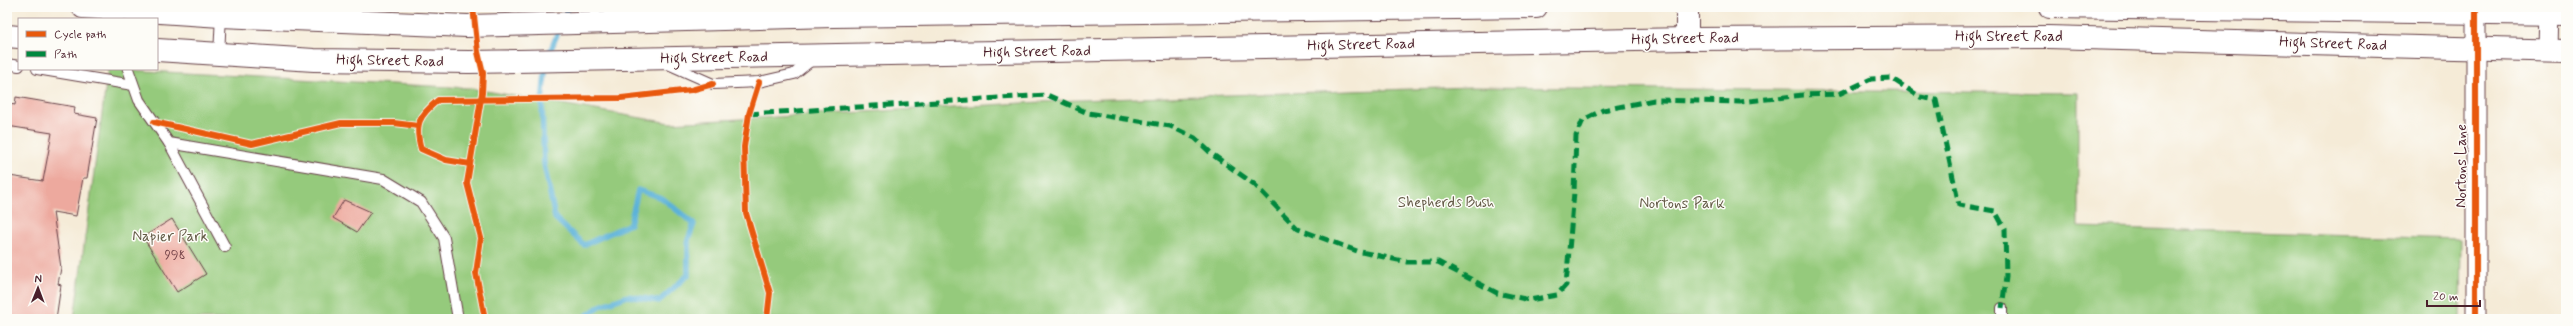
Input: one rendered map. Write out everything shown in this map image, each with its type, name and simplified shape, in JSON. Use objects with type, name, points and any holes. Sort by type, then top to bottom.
[{"type":"main road","points":[[83,7],[122,15],[221,11],[467,26],[833,16],[1536,7]]},
{"type":"main road","points":[[1687,7],[1687,39]]},
{"type":"main road","name":"High Street Road","points":[[2050,7],[2555,12]]},
{"type":"main road","points":[[7,36],[18,37]]},
{"type":"main road","name":"High Street Road","points":[[158,50],[314,60],[468,62],[587,61],[1687,39],[2048,36],[2557,51]]},
{"type":"street","name":"Nortons Lane","points":[[2476,12],[2474,48],[2476,319]]},
{"type":"street","points":[[2555,12],[2557,51]]},
{"type":"lane","points":[[219,55],[221,11]]},
{"type":"lane","points":[[7,64],[18,66]]},
{"type":"lane","points":[[43,70],[133,85]]},
{"type":"lane","points":[[128,70],[139,100],[170,143],[225,247]]},
{"type":"lane","points":[[170,143],[383,179],[421,202],[444,238],[458,319]]},
{"type":"lane","points":[[2002,308],[2002,319]]},
{"type":"green space","points":[[108,70],[469,88],[670,123],[1077,100],[1471,87],[2078,93],[2078,227],[2461,238],[2460,319],[74,319]]},
{"type":"building","points":[[16,97],[75,107],[74,114],[97,118],[87,178],[83,178],[76,216],[53,212],[61,268],[58,284],[61,285],[56,319],[7,319],[7,189],[9,176],[43,181],[52,133],[7,126],[7,108],[9,108],[10,104],[15,105]]},
{"type":"building","points":[[344,200],[371,212],[357,232],[333,218]]},
{"type":"building","points":[[172,219],[206,274],[177,292],[143,237]]},
{"type":"waterway","points":[[564,18],[568,7]]},
{"type":"waterway","points":[[548,56],[560,28]]},
{"type":"waterway","points":[[546,65],[542,101],[544,164],[555,218],[584,245],[630,224],[638,190],[662,198],[694,224],[688,240],[688,275],[659,301],[628,296],[600,306],[582,319]]},
{"type":"marked path","points":[[749,114],[1047,95],[1088,113],[1170,126],[1195,138],[1213,155],[1254,184],[1298,229],[1357,251],[1407,262],[1438,262],[1497,293],[1530,300],[1557,295],[1566,285],[1574,192],[1576,136],[1583,120],[1603,110],[1654,100],[1740,102],[1803,95],[1839,94],[1871,79],[1891,78],[1920,97],[1936,100],[1959,205],[1995,211],[2005,229],[2006,277],[2002,308]]},
{"type":"cycle path","points":[[473,7],[478,52],[483,73],[482,93],[467,183],[481,238],[476,273],[485,319]]},
{"type":"cycle path","points":[[2476,12],[2476,319]]},
{"type":"cycle path","points":[[759,82],[749,114],[744,147],[746,213],[770,293],[767,319]]},
{"type":"cycle path","points":[[470,164],[446,160],[421,149],[418,133],[420,121],[426,111],[438,100],[621,98],[691,90],[713,84]]},
{"type":"cycle path","points":[[154,122],[252,144],[341,123],[394,123],[418,126]]},
{"type":"park label","name":"Shepherds Bush","points":[[1446,203]]},
{"type":"park label","name":"Nortons Park","points":[[1682,204]]},
{"type":"park label","name":"Napier Park","points":[[170,237]]}]
